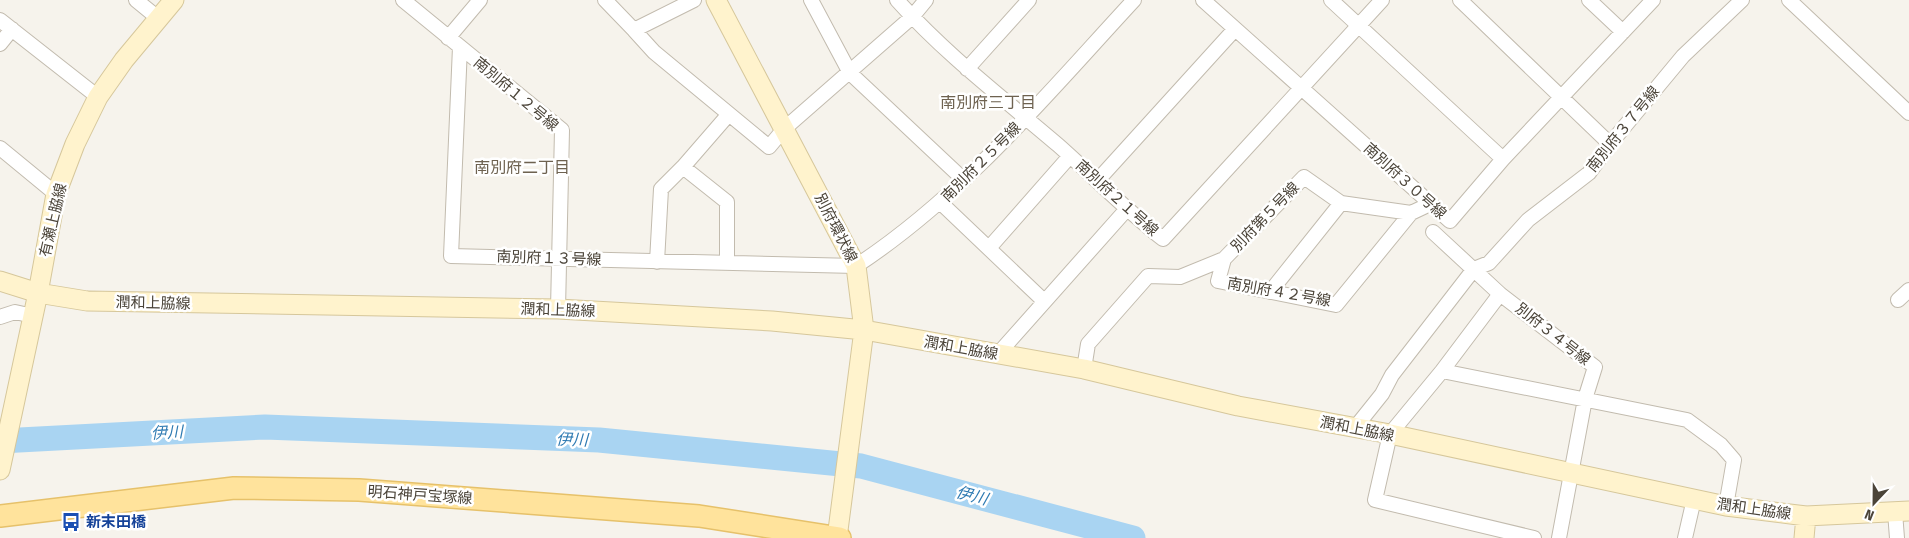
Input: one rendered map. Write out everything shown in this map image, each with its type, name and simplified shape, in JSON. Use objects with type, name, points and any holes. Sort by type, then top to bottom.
[{"type":"main road","name":"明石神戸宝塚線","points":[[0,516],[234,488],[359,490],[700,516],[839,534]]},
{"type":"street","points":[[136,0],[158,18]]},
{"type":"street","name":"有瀬上脇線","points":[[0,470],[38,293],[56,194],[75,144],[98,97],[124,60],[174,0]]},
{"type":"street","name":"南別府１２号線","points":[[403,0],[562,130],[558,309]]},
{"type":"street","points":[[448,38],[480,0]]},
{"type":"street","points":[[605,0],[654,52],[769,147],[784,128],[850,73],[912,17],[926,0]]},
{"type":"street","points":[[634,30],[694,0]]},
{"type":"street","name":"別府環状線","points":[[716,0],[856,266],[864,330],[839,534]]},
{"type":"street","points":[[811,0],[850,73],[964,180]]},
{"type":"street","name":"南別府２１号線","points":[[896,0],[967,69],[1070,156],[1126,210],[1162,239],[1382,0]]},
{"type":"street","points":[[967,69],[1029,0]]},
{"type":"street","name":"南別府２５号線","points":[[856,266],[903,234],[940,203],[1025,117],[1134,0]]},
{"type":"street","name":"南別府３０号線","points":[[1203,0],[1450,221],[1503,159],[1653,0]]},
{"type":"street","points":[[1331,0],[1503,159]]},
{"type":"street","points":[[1460,0],[1610,144]]},
{"type":"street","points":[[1589,0],[1623,32]]},
{"type":"street","name":"南別府３７号線","points":[[1474,269],[1489,263],[1528,220],[1589,173],[1610,144],[1683,56],[1742,0]]},
{"type":"street","points":[[1789,0],[1909,113]]},
{"type":"street","points":[[0,20],[98,97]]},
{"type":"street","points":[[0,44],[12,29]]},
{"type":"street","points":[[1097,181],[1235,29]]},
{"type":"street","name":"南別府１３号線","points":[[460,47],[451,256],[856,266]]},
{"type":"street","points":[[657,262],[661,189],[683,167],[729,114]]},
{"type":"street","points":[[0,148],[56,194]]},
{"type":"street","points":[[989,248],[1070,156]]},
{"type":"street","points":[[683,167],[727,202],[726,263]]},
{"type":"street","name":"別府第５号線","points":[[1084,369],[1088,344],[1148,276],[1180,277],[1224,259],[1304,177],[1341,203],[1411,213]]},
{"type":"street","points":[[940,203],[1044,301]]},
{"type":"street","points":[[1270,292],[1341,203]]},
{"type":"street","points":[[1411,213],[1430,204]]},
{"type":"street","points":[[998,354],[1126,210]]},
{"type":"street","name":"南別府４２号線","points":[[1224,259],[1218,281],[1336,305],[1411,213]]},
{"type":"street","points":[[1354,428],[1382,394],[1392,375],[1474,269],[1433,232]]},
{"type":"street","name":"別府３４号線","points":[[1474,269],[1500,294],[1595,367],[1585,399],[1559,538]]},
{"type":"street","name":"潤和上脇線","points":[[0,281],[38,293],[87,301],[558,309],[772,321],[864,330],[1084,369],[1238,406],[1390,434],[1726,506],[1806,516],[1902,511]]},
{"type":"street","points":[[1898,300],[1909,290]]},
{"type":"street","points":[[1500,294],[1442,372],[1390,434],[1375,500],[1534,538]]},
{"type":"street","points":[[0,318],[15,312],[33,316]]},
{"type":"street","points":[[1442,372],[1687,420],[1721,445],[1734,460],[1726,506]]},
{"type":"street","points":[[1685,538],[1694,499]]},
{"type":"street","points":[[1897,538],[1902,511]]},
{"type":"street","points":[[1804,538],[1806,516]]},
{"type":"waterway","name":"伊川","points":[[0,441],[265,427],[599,440],[861,466],[1133,538]]},
{"type":"place","name":"新末田橋","points":[[71,522]]},
{"type":"district","name":"南別府三丁目","points":[[988,102]]},
{"type":"district","name":"南別府二丁目","points":[[522,167]]}]
